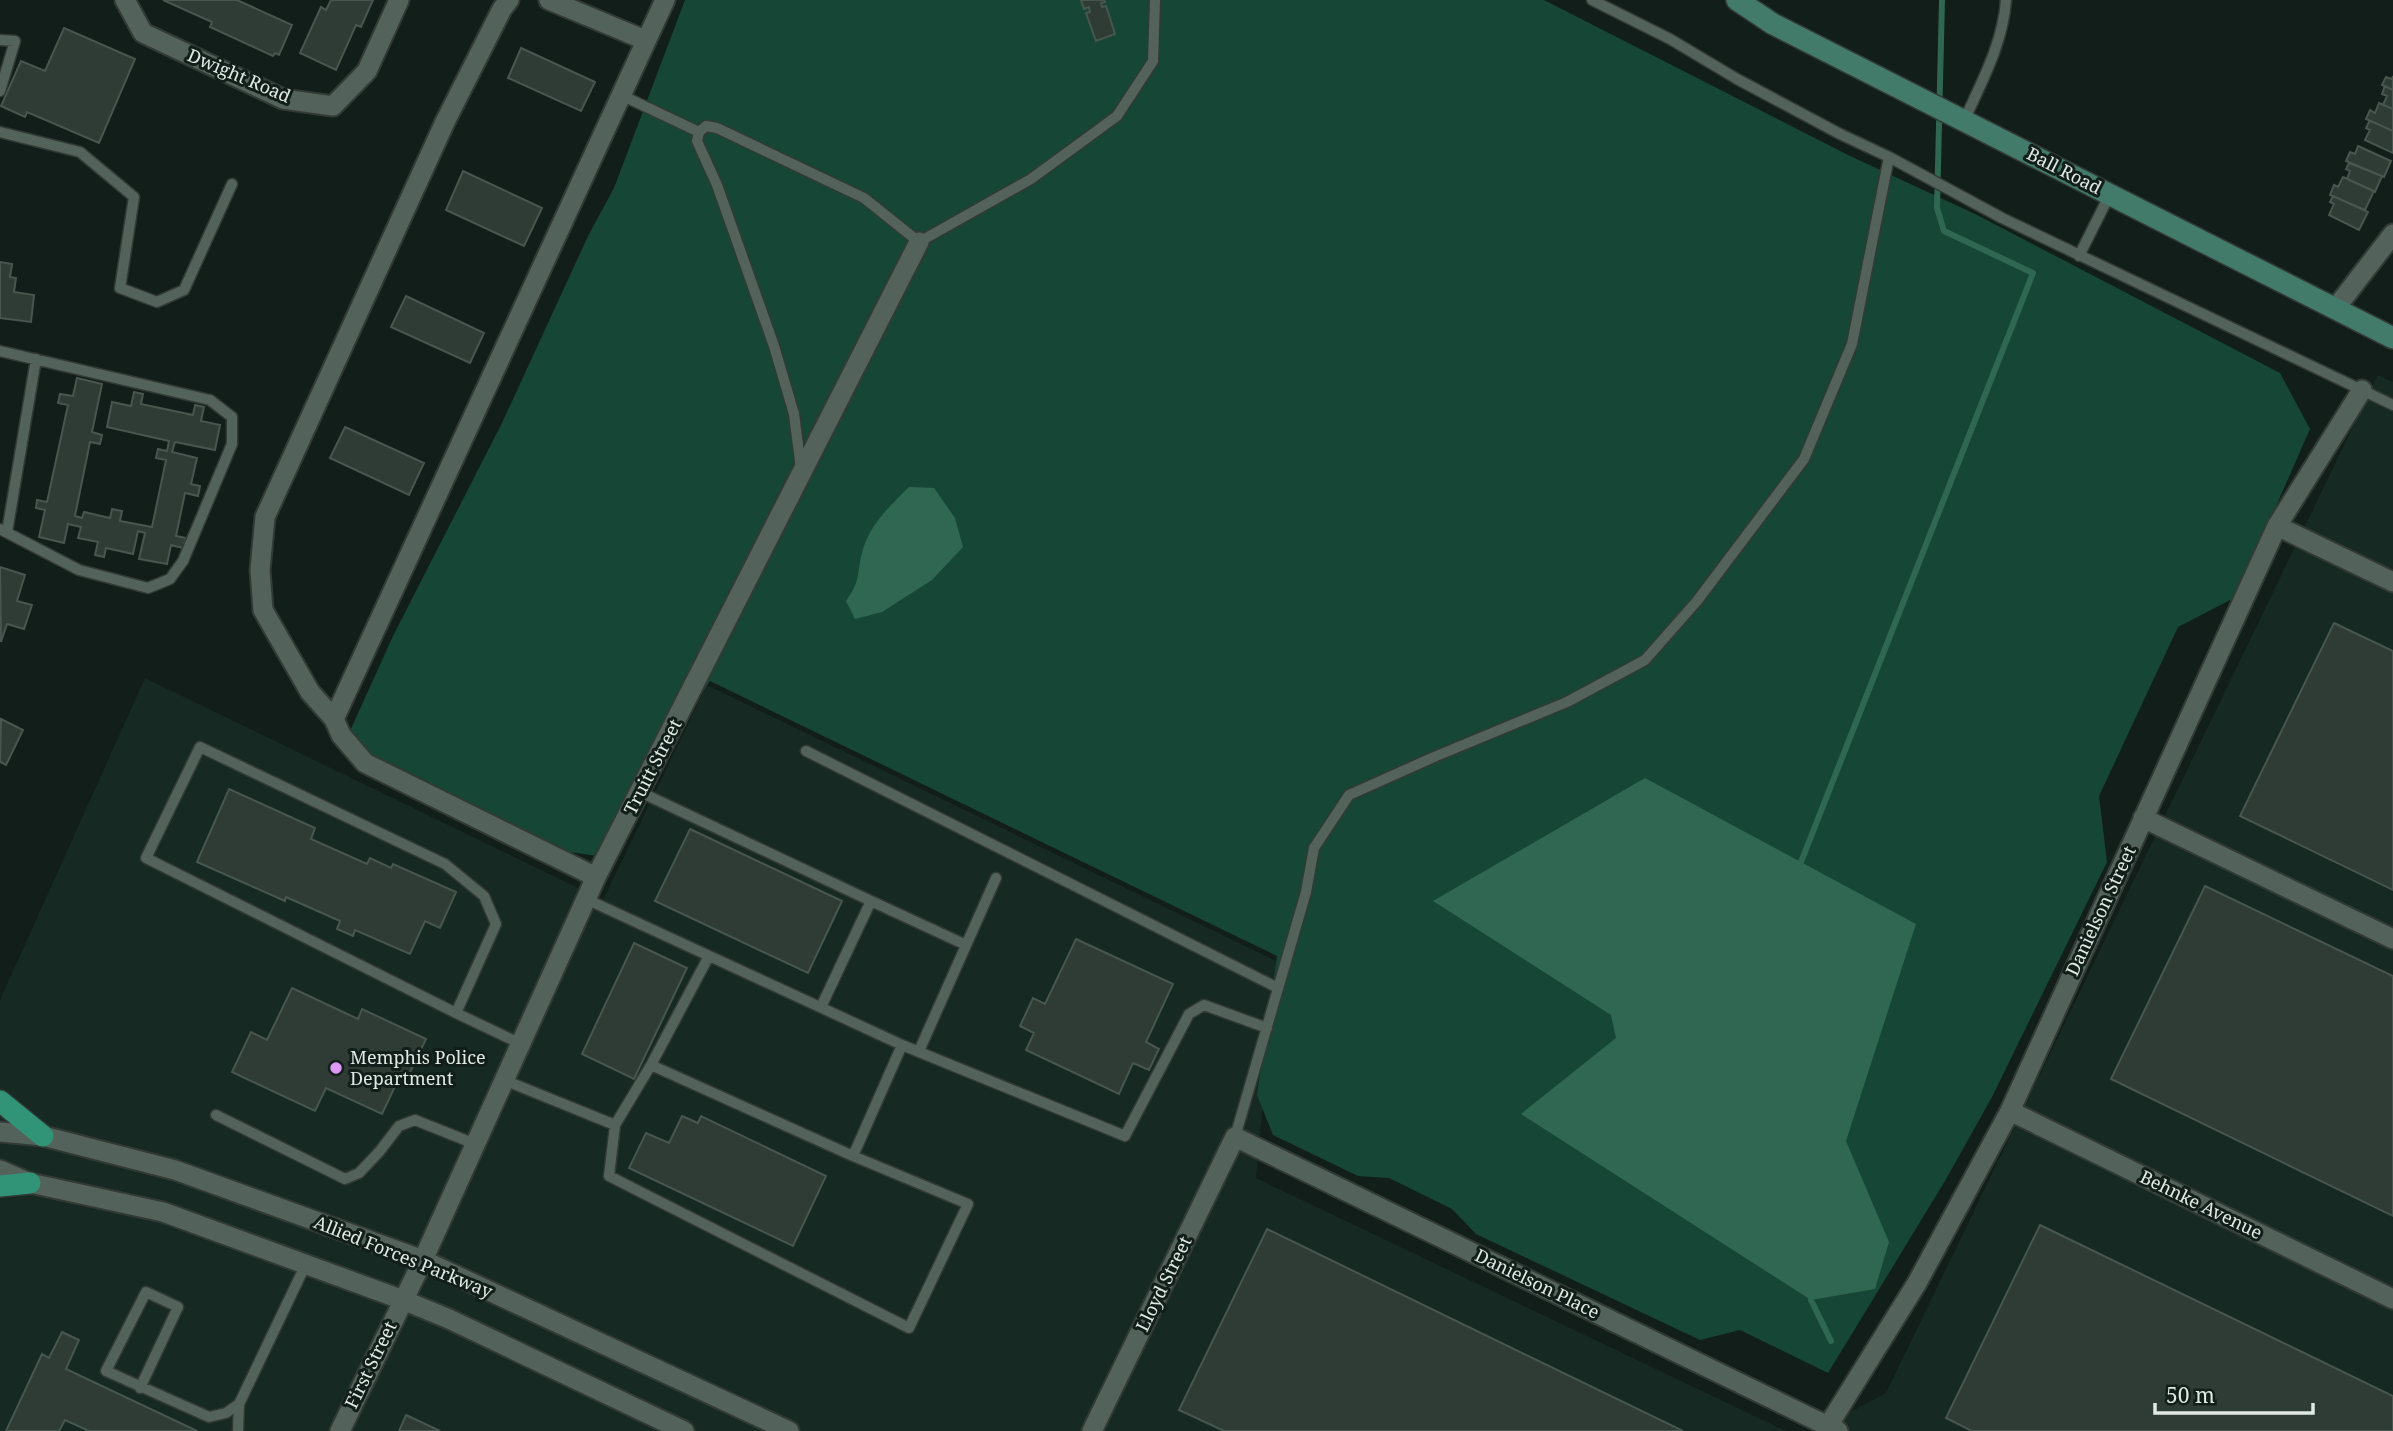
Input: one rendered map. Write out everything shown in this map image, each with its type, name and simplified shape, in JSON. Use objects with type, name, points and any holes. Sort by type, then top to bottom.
[{"type":"main road","name":"Ball Road","points":[[1737,0],[1773,24],[2393,338]]},
{"type":"main road","points":[[0,1101],[43,1136]]},
{"type":"main road","points":[[0,1186],[30,1183]]},
{"type":"street","name":"Dwight Road","points":[[125,0],[143,33],[283,99],[333,106],[367,71],[399,0]]},
{"type":"street","points":[[509,0],[445,122],[265,517],[260,570],[263,610],[310,692],[334,719],[341,735],[365,763],[596,877]]},
{"type":"street","points":[[549,0],[645,40]]},
{"type":"street","points":[[334,719],[665,0]]},
{"type":"street","points":[[2335,309],[2393,234]]},
{"type":"street","name":"Truitt Street","points":[[403,1300],[596,877],[919,242]]},
{"type":"street","name":"Danielson Street","points":[[1834,1428],[1917,1283],[2010,1111],[2277,526],[2361,390]]},
{"type":"street","points":[[2277,526],[2393,582]]},
{"type":"street","points":[[2143,818],[2393,939]]},
{"type":"street","name":"Behnke Avenue","points":[[2010,1111],[2393,1299]]},
{"type":"street","name":"Allied Forces Parkway","points":[[0,1132],[43,1136],[175,1170],[423,1260],[789,1431]]},
{"type":"street","name":"Danielson Place","points":[[1235,1137],[1834,1428]]},
{"type":"street","name":"Lloyd Street","points":[[1092,1431],[1235,1137]]},
{"type":"street","points":[[0,1170],[30,1183],[163,1212],[403,1300],[462,1325],[684,1431]]},
{"type":"street","name":"First Street","points":[[340,1431],[403,1300]]},
{"type":"lane","points":[[802,472],[794,414],[774,346],[717,185],[697,141],[699,132],[706,126],[717,128],[864,198],[919,242],[1031,179],[1117,116],[1153,61],[1155,0]]},
{"type":"lane","points":[[1592,0],[1670,39],[1737,79],[2002,218],[2393,405]]},
{"type":"lane","points":[[1959,118],[1995,53],[2004,21],[2006,0]]},
{"type":"lane","points":[[0,40],[15,41],[0,91]]},
{"type":"lane","points":[[620,95],[699,132]]},
{"type":"lane","points":[[0,132],[80,152],[134,197],[120,288],[157,302],[184,290],[232,184]]},
{"type":"lane","points":[[1235,1137],[1306,892],[1314,848],[1349,795],[1567,702],[1646,660],[1697,601],[1804,459],[1852,344],[1889,157]]},
{"type":"lane","points":[[2079,256],[2109,194]]},
{"type":"lane","points":[[0,351],[36,359],[209,400],[232,417],[232,444],[183,561],[170,579],[148,588],[79,570],[4,531],[36,359]]},
{"type":"lane","points":[[456,1013],[496,924],[484,896],[445,864],[200,747],[146,858],[456,1013],[521,1044]]},
{"type":"lane","points":[[806,751],[1278,988]]},
{"type":"lane","points":[[640,792],[966,945]]},
{"type":"lane","points":[[919,1051],[996,878]]},
{"type":"lane","points":[[586,899],[902,1045],[1125,1136],[1189,1014],[1204,1005],[1267,1028]]},
{"type":"lane","points":[[821,1007],[871,901]]},
{"type":"lane","points":[[651,1065],[853,1156],[968,1204],[909,1328],[608,1176],[615,1125],[651,1065],[709,956]]},
{"type":"lane","points":[[853,1156],[902,1045]]},
{"type":"lane","points":[[504,1080],[615,1125]]},
{"type":"lane","points":[[216,1115],[345,1179],[359,1173],[399,1126],[415,1120],[475,1144]]},
{"type":"lane","points":[[238,1431],[239,1404],[306,1264]]},
{"type":"lane","points":[[140,1388],[178,1307],[146,1292],[106,1371],[140,1388],[209,1417],[226,1413],[239,1404]]},
{"type":"shaded area","points":[[685,0],[1544,0],[1848,155],[1975,214],[2280,373],[2310,429],[2236,597],[2178,627],[2099,796],[2107,862],[1992,1097],[1945,1181],[1828,1373],[1740,1330],[1700,1340],[1476,1234],[1452,1209],[1389,1178],[1358,1176],[1273,1135],[1257,1095],[1277,956],[710,681],[597,856],[563,851],[372,757],[350,731],[393,636],[502,423],[589,234],[614,188]]},
{"type":"shaded area","points":[[2378,375],[2393,382],[2393,1431],[1815,1431],[1886,1393]]},
{"type":"shaded area","points":[[909,487],[934,488],[955,518],[963,547],[932,580],[882,612],[855,619],[846,601],[857,581],[866,540],[882,515]]},
{"type":"shaded area","points":[[145,678],[603,900],[707,685],[1276,961],[1256,1178],[1786,1431],[0,1431],[0,1000]]},
{"type":"shaded area","points":[[1645,778],[1916,924],[1846,1141],[1889,1242],[1875,1289],[1811,1300],[1521,1114],[1616,1038],[1611,1015],[1433,901]]},
{"type":"building","points":[[163,0],[237,0],[292,25],[279,55],[275,53],[273,56],[210,27],[212,22]]},
{"type":"building","points":[[331,0],[373,0],[361,27],[356,25],[336,70],[300,53],[321,7],[326,10]]},
{"type":"building","points":[[1081,0],[1104,0],[1102,7],[1106,6],[1115,34],[1096,41],[1086,13],[1090,12],[1089,7],[1084,9]]},
{"type":"building","points":[[64,28],[135,59],[99,143],[27,112],[25,117],[1,106],[21,61],[45,71]]},
{"type":"building","points":[[521,48],[595,82],[581,111],[508,78]]},
{"type":"building","points":[[2393,76],[2393,90],[2382,85],[2386,77],[2392,79]]},
{"type":"building","points":[[2385,86],[2393,90],[2393,109],[2383,105],[2387,96],[2382,94]]},
{"type":"building","points":[[2379,103],[2393,109],[2393,131],[2366,119],[2370,110],[2375,113]]},
{"type":"building","points":[[2371,121],[2393,131],[2393,153],[2365,140],[2370,130],[2366,128]]},
{"type":"building","points":[[2358,146],[2391,161],[2384,177],[2346,161],[2350,152],[2355,154]]},
{"type":"building","points":[[2349,163],[2382,176],[2375,192],[2347,179],[2350,171],[2346,169]]},
{"type":"building","points":[[463,171],[542,208],[524,246],[446,210]]},
{"type":"building","points":[[2343,177],[2374,191],[2365,210],[2330,195],[2334,185],[2338,187]]},
{"type":"building","points":[[2333,196],[2368,212],[2359,230],[2329,215],[2334,204],[2330,202]]},
{"type":"building","points":[[0,262],[12,264],[10,277],[16,278],[14,292],[34,295],[31,322],[0,318]]},
{"type":"building","points":[[406,296],[484,333],[470,363],[391,327]]},
{"type":"building","points":[[77,378],[102,384],[92,432],[102,435],[100,444],[90,442],[75,516],[82,518],[84,512],[110,518],[112,509],[122,511],[120,521],[152,527],[166,460],[156,458],[158,449],[167,451],[169,441],[107,427],[112,402],[131,406],[134,392],[143,394],[141,404],[193,415],[195,405],[204,407],[201,421],[220,425],[215,450],[175,442],[172,452],[197,458],[191,484],[200,486],[198,496],[185,493],[176,536],[186,538],[183,548],[171,545],[167,564],[139,559],[145,533],[138,531],[133,554],[106,548],[104,557],[95,555],[98,542],[78,538],[81,527],[68,524],[64,543],[39,537],[45,510],[36,508],[37,500],[47,502],[68,405],[58,403],[60,394],[73,396]]},
{"type":"building","points":[[345,427],[424,463],[409,495],[330,458]]},
{"type":"building","points":[[0,567],[25,575],[17,601],[32,605],[24,629],[7,624],[1,642]]},
{"type":"building","points":[[2334,623],[2393,651],[2393,890],[2240,816]]},
{"type":"building","points":[[1,719],[23,730],[6,765],[0,762]]},
{"type":"building","points":[[229,789],[315,828],[311,839],[367,864],[370,858],[391,868],[393,864],[456,892],[440,928],[425,921],[410,954],[355,930],[353,936],[337,929],[340,921],[286,897],[285,901],[197,862]]},
{"type":"building","points":[[690,829],[842,901],[808,973],[655,901]]},
{"type":"building","points":[[2205,886],[2393,976],[2393,1216],[2111,1079]]},
{"type":"building","points":[[1076,939],[1173,984],[1146,1042],[1159,1049],[1149,1070],[1133,1063],[1119,1094],[1026,1050],[1034,1033],[1020,1026],[1033,998],[1045,1004]]},
{"type":"building","points":[[634,943],[687,968],[634,1079],[582,1054]]},
{"type":"building","points":[[292,988],[358,1019],[362,1009],[426,1039],[405,1083],[398,1080],[382,1114],[326,1088],[315,1111],[232,1072],[251,1032],[267,1040]]},
{"type":"building","points":[[682,1116],[698,1123],[701,1116],[826,1176],[793,1246],[629,1168],[646,1133],[669,1143]]},
{"type":"building","points":[[2040,1225],[2393,1396],[2393,1431],[1972,1431],[1946,1418]]},
{"type":"building","points":[[1267,1229],[1683,1431],[1224,1431],[1179,1410]]},
{"type":"building","points":[[62,1332],[79,1340],[66,1369],[197,1431],[89,1431],[65,1420],[59,1431],[6,1431],[42,1354],[49,1358]]},
{"type":"building","points":[[406,1415],[440,1431],[399,1431]]},
{"type":"waterway","points":[[1801,862],[2033,273],[1944,231],[1937,208],[1942,0]]},
{"type":"waterway","points":[[1811,1300],[1831,1341]]},
{"type":"place","name":"Memphis Police Department","points":[[336,1068]]}]
